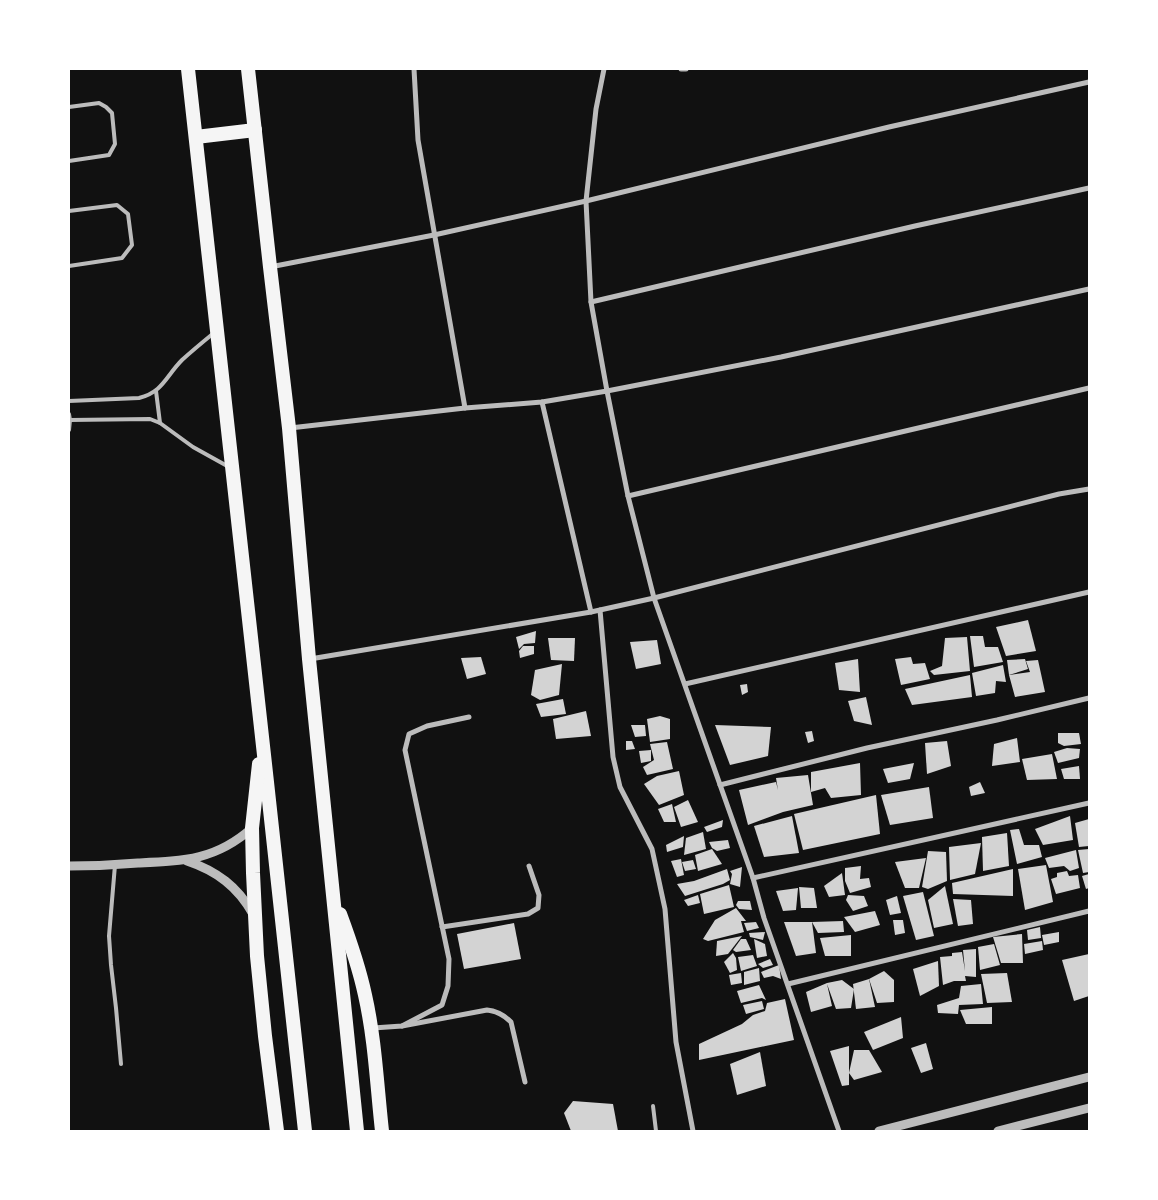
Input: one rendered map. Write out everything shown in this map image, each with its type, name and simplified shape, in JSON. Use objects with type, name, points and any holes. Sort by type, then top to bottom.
[{"type":"highway","points":[[188,69],[305,1131]]},
{"type":"highway","points":[[248,69],[289,428],[309,659],[357,1131]]},
{"type":"highway","points":[[196,137],[255,130]]},
{"type":"highway","points":[[262,738],[252,828],[255,917],[265,1036],[277,1131]]},
{"type":"highway","points":[[333,892],[358,964],[371,1028],[382,1131]]},
{"type":"street","points":[[414,69],[418,140],[465,408]]},
{"type":"street","points":[[604,69],[596,109],[586,201],[592,302],[628,496],[654,598],[753,878],[764,918],[839,1131]]},
{"type":"street","points":[[270,267],[434,235],[586,201],[889,127],[1089,82]]},
{"type":"street","points":[[592,302],[905,228],[1089,188]]},
{"type":"street","points":[[289,428],[465,408],[542,402],[607,391],[781,358],[1089,289]]},
{"type":"street","points":[[628,496],[1089,388]]},
{"type":"street","points":[[542,402],[591,612]]},
{"type":"street","points":[[309,659],[591,612],[654,598],[1050,497],[1089,489]]},
{"type":"street","points":[[685,684],[1089,592]]},
{"type":"street","points":[[600,610],[614,757],[620,787],[652,848],[665,909],[676,1042],[693,1131]]},
{"type":"street","points":[[720,785],[867,748],[1089,698]]},
{"type":"street","points":[[402,1026],[442,1005],[448,986],[449,959],[405,750],[409,734],[426,726],[469,717]]},
{"type":"street","points":[[753,878],[1089,802]]},
{"type":"street","points":[[69,866],[185,860],[221,850],[252,828]]},
{"type":"street","points":[[185,860],[214,872],[227,881],[238,892],[255,917]]},
{"type":"street","points":[[442,927],[528,914],[538,908],[539,895],[529,866]]},
{"type":"street","points":[[788,984],[1089,911]]},
{"type":"street","points":[[371,1028],[402,1026],[488,1010],[501,1014],[510,1022],[525,1082]]},
{"type":"street","points":[[878,1131],[1089,1077]]},
{"type":"street","points":[[998,1131],[1089,1108]]},
{"type":"lane","points":[[69,107],[99,103],[106,106],[112,113],[115,144],[110,155],[69,160]]},
{"type":"lane","points":[[69,211],[117,205],[128,214],[132,245],[122,258],[69,266]]},
{"type":"lane","points":[[69,401],[139,398],[156,391],[182,361],[218,329]]},
{"type":"lane","points":[[156,391],[160,423]]},
{"type":"lane","points":[[69,414],[69,430]]},
{"type":"lane","points":[[70,420],[140,418],[160,423],[193,448],[232,469]]},
{"type":"lane","points":[[115,865],[109,936],[110,966],[121,1064]]},
{"type":"lane","points":[[653,1106],[656,1131]]},
{"type":"building","points":[[1028,620],[1036,651],[1006,656],[996,627]]},
{"type":"building","points":[[536,631],[535,643],[524,644],[519,649],[516,637]]},
{"type":"building","points":[[970,636],[983,636],[985,647],[998,647],[1003,662],[974,667]]},
{"type":"building","points":[[967,637],[970,671],[934,675],[930,671],[942,666],[945,638]]},
{"type":"building","points":[[548,638],[575,638],[574,661],[551,660]]},
{"type":"building","points":[[657,640],[661,664],[636,669],[630,642]]},
{"type":"building","points":[[523,646],[534,646],[534,654],[520,658],[519,651]]},
{"type":"building","points":[[481,657],[486,674],[467,679],[461,658]]},
{"type":"building","points":[[911,657],[913,664],[925,663],[930,679],[901,685],[895,659]]},
{"type":"building","points":[[858,659],[860,692],[839,690],[835,663]]},
{"type":"building","points":[[1025,659],[1028,669],[1009,675],[1007,660]]},
{"type":"building","points":[[1038,660],[1045,692],[1015,697],[1009,675],[1030,672],[1026,661]]},
{"type":"building","points":[[562,664],[559,695],[540,700],[531,695],[535,670]]},
{"type":"building","points":[[1003,665],[1006,682],[996,681],[995,693],[976,696],[972,673]]},
{"type":"building","points":[[970,675],[972,697],[912,705],[905,689]]},
{"type":"building","points":[[747,684],[748,692],[742,695],[740,685]]},
{"type":"building","points":[[866,697],[872,725],[854,721],[848,701]]},
{"type":"building","points":[[563,699],[566,714],[541,717],[536,704]]},
{"type":"building","points":[[586,711],[591,736],[556,739],[553,719]]},
{"type":"building","points":[[660,716],[670,719],[670,739],[650,742],[647,719]]},
{"type":"building","points":[[631,725],[645,725],[646,736],[635,737]]},
{"type":"building","points":[[715,725],[771,727],[768,756],[730,765]]},
{"type":"building","points":[[812,731],[814,741],[808,743],[805,732]]},
{"type":"building","points":[[1058,733],[1079,733],[1081,744],[1064,746],[1058,743]]},
{"type":"building","points":[[1017,738],[1020,762],[992,766],[994,744]]},
{"type":"building","points":[[626,741],[632,741],[635,749],[626,750]]},
{"type":"building","points":[[947,741],[951,766],[927,774],[925,743]]},
{"type":"building","points":[[667,742],[673,769],[647,775],[643,767],[654,760],[650,744]]},
{"type":"building","points":[[1067,748],[1080,749],[1079,758],[1058,763],[1054,752]]},
{"type":"building","points":[[651,750],[651,761],[641,763],[639,751]]},
{"type":"building","points":[[1052,754],[1057,779],[1027,780],[1022,759]]},
{"type":"building","points":[[860,763],[861,795],[831,798],[825,788],[811,792],[811,772]]},
{"type":"building","points":[[914,763],[910,779],[888,783],[883,769]]},
{"type":"building","points":[[1079,766],[1080,779],[1064,779],[1061,769]]},
{"type":"building","points":[[679,771],[684,795],[659,805],[644,784],[657,776]]},
{"type":"building","points":[[808,775],[813,805],[783,812],[748,825],[739,790],[776,782],[778,790],[776,778]]},
{"type":"building","points":[[980,782],[985,793],[971,796],[969,787]]},
{"type":"building","points":[[929,787],[933,818],[890,825],[881,795]]},
{"type":"building","points":[[876,795],[880,834],[803,850],[794,814]]},
{"type":"building","points":[[688,800],[698,822],[681,827],[674,807]]},
{"type":"building","points":[[672,804],[676,822],[664,822],[658,809]]},
{"type":"building","points":[[792,816],[799,853],[764,857],[754,826]]},
{"type":"building","points":[[1070,816],[1073,840],[1043,845],[1035,829]]},
{"type":"building","points":[[1089,819],[1089,846],[1079,847],[1075,823]]},
{"type":"building","points":[[723,820],[722,827],[707,832],[704,827]]},
{"type":"building","points":[[1019,829],[1024,845],[1039,845],[1042,857],[1017,864],[1010,830]]},
{"type":"building","points":[[703,832],[706,849],[684,855],[686,838]]},
{"type":"building","points":[[1007,833],[1009,866],[983,871],[982,837]]},
{"type":"building","points":[[684,836],[683,847],[667,852],[666,845]]},
{"type":"building","points":[[728,840],[730,848],[717,851],[712,848],[709,842]]},
{"type":"building","points":[[981,843],[975,874],[950,880],[949,847]]},
{"type":"building","points":[[712,849],[722,864],[698,871],[695,855]]},
{"type":"building","points":[[1089,849],[1089,872],[1083,873],[1078,850]]},
{"type":"building","points":[[1076,850],[1079,868],[1070,871],[1064,866],[1049,868],[1045,858]]},
{"type":"building","points":[[928,851],[946,852],[947,881],[928,889],[922,887]]},
{"type":"building","points":[[926,858],[919,888],[905,888],[895,862]]},
{"type":"building","points":[[681,859],[684,875],[677,877],[671,861]]},
{"type":"building","points":[[693,860],[696,869],[685,871],[682,862]]},
{"type":"building","points":[[1046,865],[1053,902],[1025,910],[1018,869]]},
{"type":"building","points":[[861,866],[860,879],[869,878],[871,887],[850,893],[845,881],[845,868]]},
{"type":"building","points":[[742,867],[740,887],[730,884],[732,874],[730,871]]},
{"type":"building","points":[[727,869],[730,880],[685,896],[677,884],[694,881]]},
{"type":"building","points":[[1013,869],[1013,896],[953,894],[952,883]]},
{"type":"building","points":[[1067,871],[1069,876],[1078,875],[1080,888],[1056,894],[1051,879],[1057,877],[1057,873]]},
{"type":"building","points":[[842,873],[845,895],[829,897],[824,886]]},
{"type":"building","points":[[1089,874],[1089,888],[1086,889],[1082,876]]},
{"type":"building","points":[[729,885],[734,907],[704,914],[700,894]]},
{"type":"building","points":[[945,886],[953,924],[934,928],[928,900]]},
{"type":"building","points":[[799,887],[814,888],[817,908],[801,908]]},
{"type":"building","points":[[798,888],[796,910],[783,911],[776,891]]},
{"type":"building","points":[[923,892],[934,936],[916,940],[903,896]]},
{"type":"building","points":[[698,895],[700,903],[688,906],[684,900]]},
{"type":"building","points":[[848,895],[864,896],[868,906],[853,911],[846,900]]},
{"type":"building","points":[[897,896],[901,913],[890,915],[886,900]]},
{"type":"building","points":[[953,899],[971,900],[973,924],[958,926]]},
{"type":"building","points":[[738,901],[750,901],[752,910],[739,909],[736,905]]},
{"type":"building","points":[[736,908],[746,921],[741,921],[744,932],[708,941],[703,939],[715,920]]},
{"type":"building","points":[[875,911],[880,925],[855,932],[844,917]]},
{"type":"building","points":[[893,920],[903,920],[905,933],[895,935]]},
{"type":"building","points":[[843,921],[844,932],[818,933],[812,922]]},
{"type":"building","points":[[756,922],[759,928],[747,931],[744,923]]},
{"type":"building","points":[[784,922],[812,922],[816,953],[796,956]]},
{"type":"building","points":[[514,923],[521,959],[464,969],[457,934]]},
{"type":"building","points":[[1040,927],[1041,938],[1028,940],[1027,930]]},
{"type":"building","points":[[765,932],[763,940],[750,937],[749,933]]},
{"type":"building","points":[[1059,932],[1059,942],[1044,945],[1042,935]]},
{"type":"building","points":[[1022,934],[1023,963],[1001,963],[993,937]]},
{"type":"building","points":[[851,935],[851,956],[825,956],[820,938]]},
{"type":"building","points":[[742,936],[728,954],[716,956],[717,941]]},
{"type":"building","points":[[741,939],[746,939],[751,950],[736,952],[733,950]]},
{"type":"building","points":[[754,939],[765,944],[767,956],[757,958]]},
{"type":"building","points":[[1042,941],[1043,950],[1025,954],[1024,944]]},
{"type":"building","points":[[994,944],[1000,965],[980,970],[978,947]]},
{"type":"building","points":[[976,949],[976,977],[965,976],[966,981],[954,981],[943,985],[940,957],[952,956],[952,953],[962,952],[965,971],[963,950]]},
{"type":"building","points":[[733,953],[736,958],[737,970],[730,973],[724,962]]},
{"type":"building","points":[[1089,954],[1089,996],[1074,1001],[1062,960]]},
{"type":"building","points":[[753,955],[757,966],[741,971],[738,957]]},
{"type":"building","points":[[770,959],[773,965],[763,968],[758,964]]},
{"type":"building","points":[[938,961],[939,986],[920,996],[913,969]]},
{"type":"building","points":[[779,965],[781,979],[773,976],[764,978],[761,972]]},
{"type":"building","points":[[759,968],[760,981],[744,985],[744,972]]},
{"type":"building","points":[[884,971],[894,980],[894,1002],[877,1003],[869,979]]},
{"type":"building","points":[[741,973],[742,983],[731,985],[729,975]]},
{"type":"building","points":[[1007,973],[1012,1002],[987,1003],[981,974]]},
{"type":"building","points":[[869,979],[875,1007],[856,1009],[853,984]]},
{"type":"building","points":[[842,980],[854,989],[851,1008],[836,1009],[827,984],[832,1006],[811,1012],[806,992],[827,983]]},
{"type":"building","points":[[981,984],[983,1004],[959,1005],[958,1014],[938,1013],[937,1005],[959,998],[961,986]]},
{"type":"building","points":[[759,985],[766,1000],[762,998],[741,1003],[737,991]]},
{"type":"building","points":[[785,999],[794,1040],[699,1060],[699,1044],[742,1024],[753,1015],[765,1011],[767,1003]]},
{"type":"building","points":[[762,1001],[764,1009],[746,1014],[743,1005]]},
{"type":"building","points":[[992,1007],[992,1024],[966,1024],[960,1010]]},
{"type":"building","points":[[901,1017],[903,1038],[873,1050],[864,1032]]},
{"type":"building","points":[[926,1043],[933,1069],[921,1073],[911,1048]]},
{"type":"building","points":[[849,1046],[849,1085],[842,1086],[830,1051]]},
{"type":"building","points":[[854,1050],[869,1050],[882,1072],[854,1080],[849,1073]]},
{"type":"building","points":[[760,1052],[766,1086],[737,1095],[730,1064]]},
{"type":"building","points":[[573,1101],[613,1104],[618,1131],[571,1131],[564,1113]]}]
